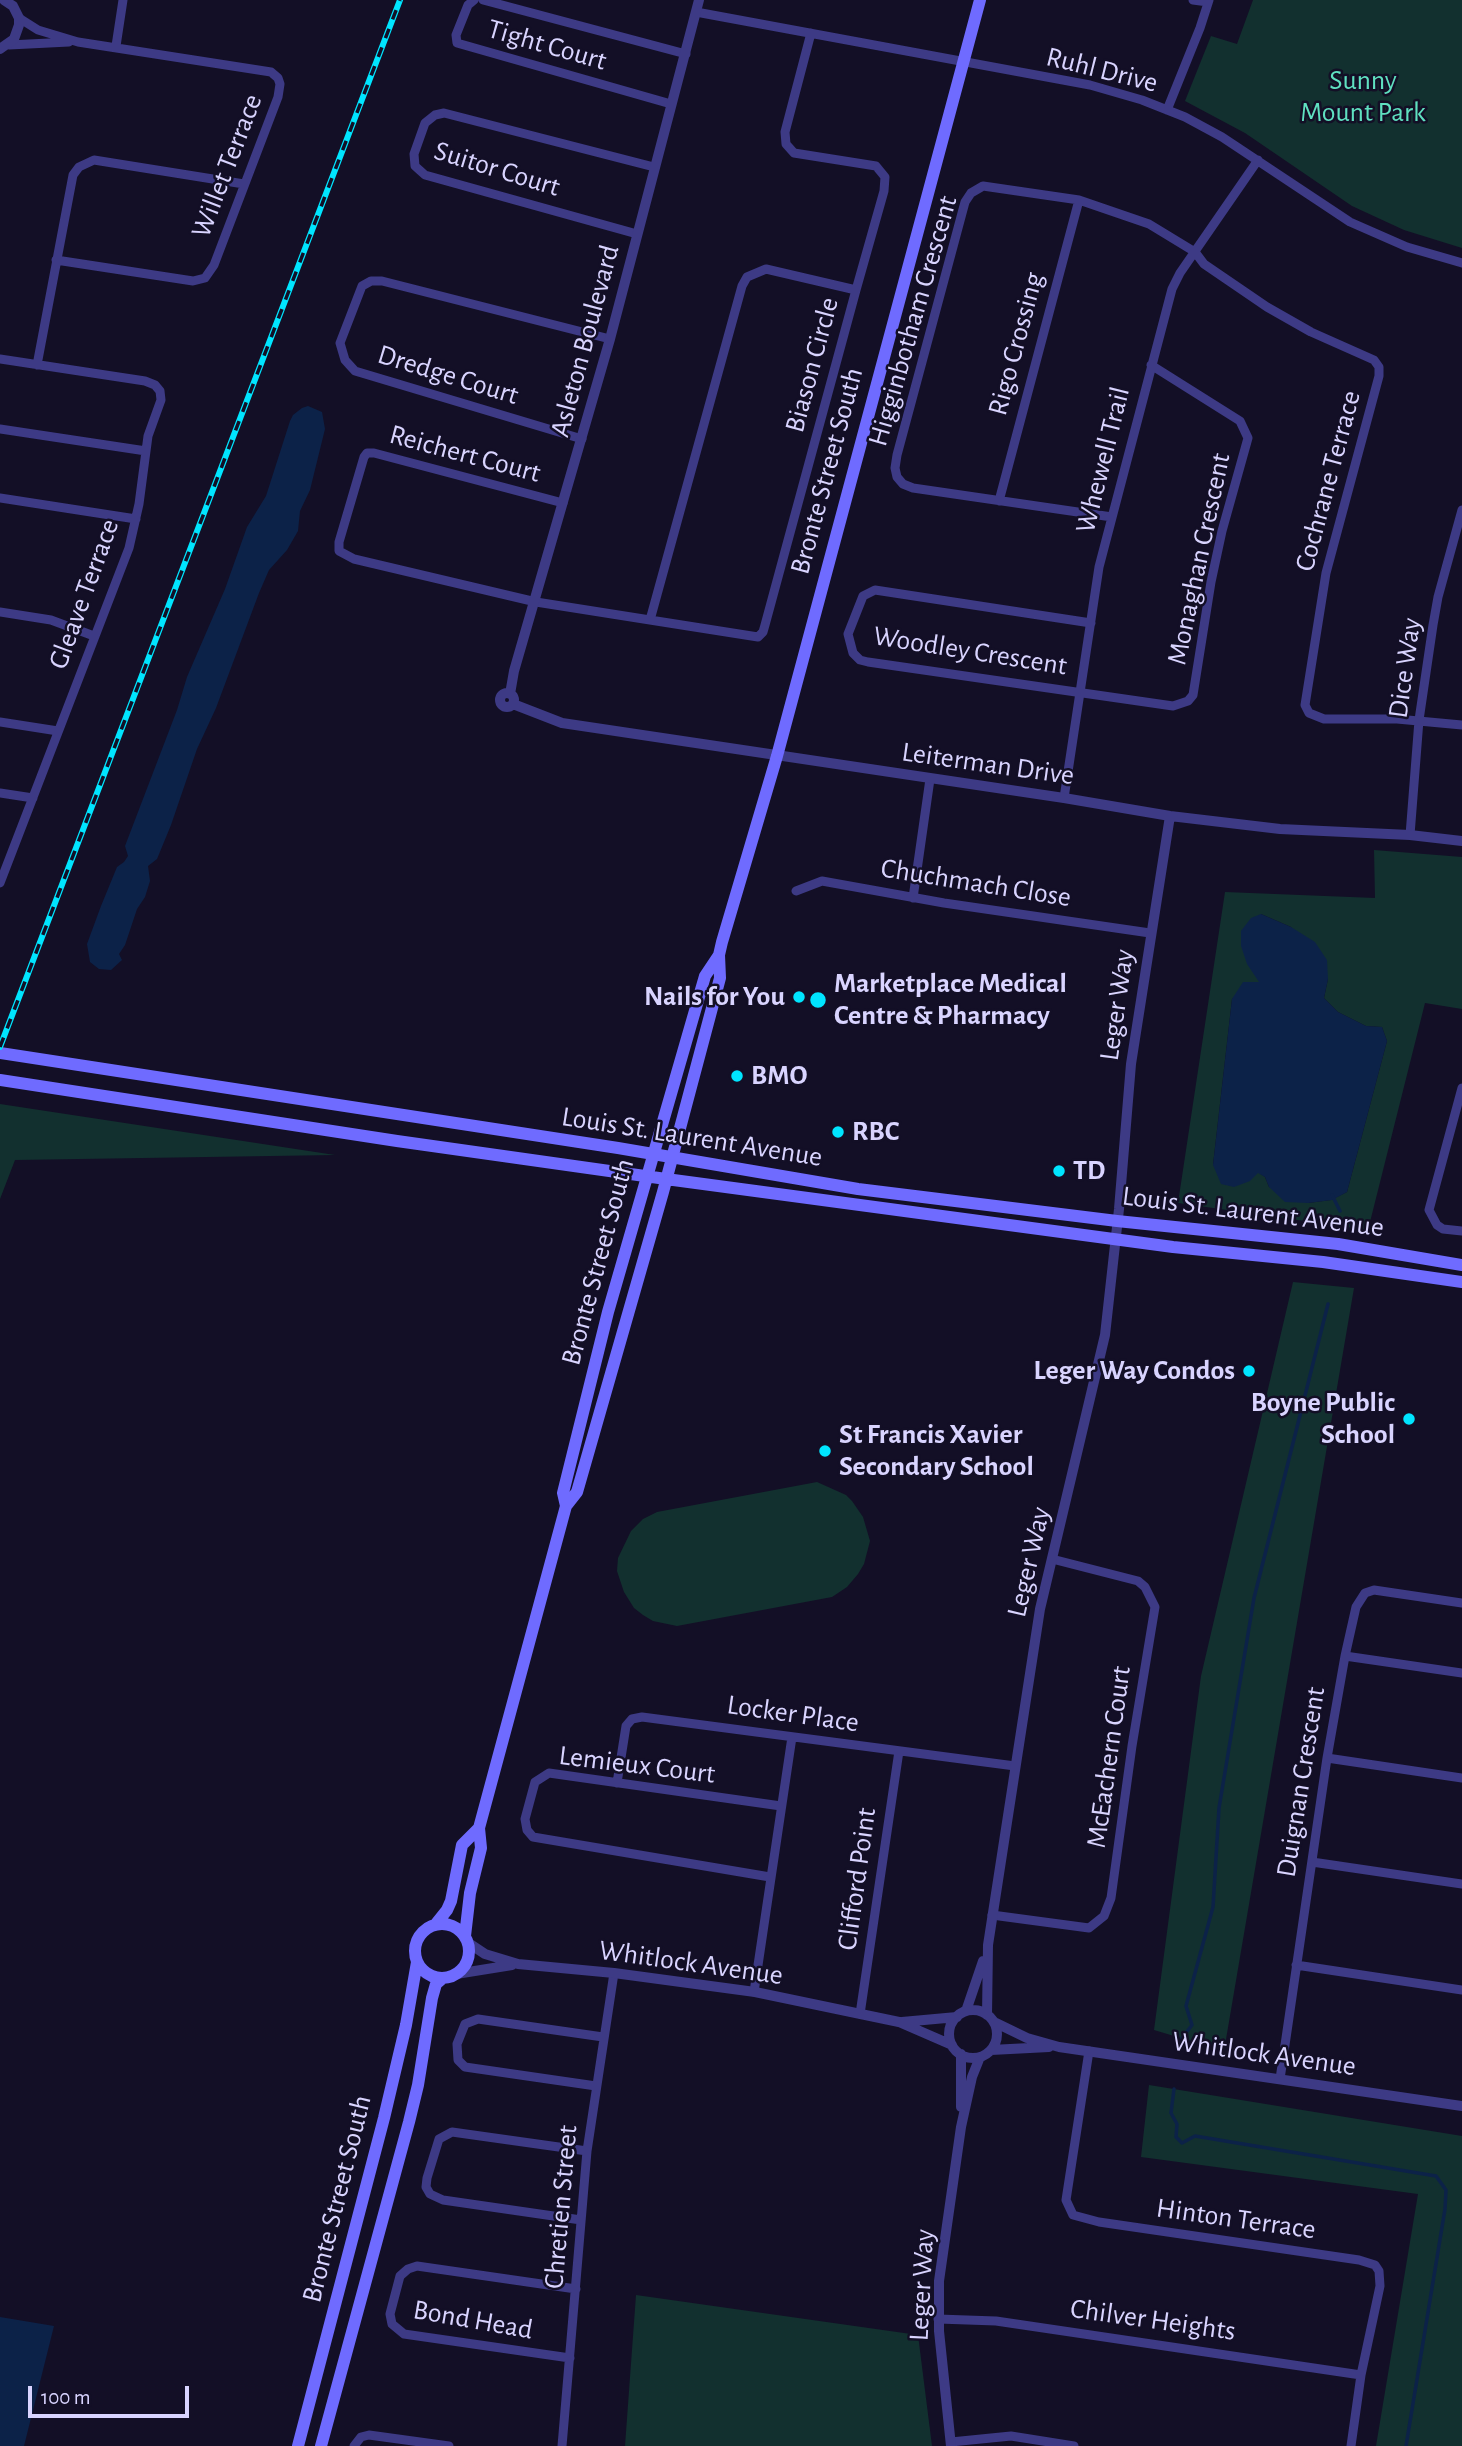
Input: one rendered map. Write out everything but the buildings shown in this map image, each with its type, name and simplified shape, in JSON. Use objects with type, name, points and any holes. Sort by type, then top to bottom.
[{"type":"main road","name":"Bronte Street South","points":[[566,1506],[563,1493],[608,1312],[705,976],[719,955],[778,756],[980,0]]},
{"type":"main road","name":"Bronte Street South","points":[[466,1939],[470,1893],[481,1848],[479,1828],[566,1506],[577,1492],[666,1179],[720,978],[719,955]]},
{"type":"main road","name":"Louis St. Laurent Avenue","points":[[0,1053],[671,1157],[859,1189],[1117,1221],[1338,1244],[1462,1265]]},
{"type":"main road","name":"Louis St. Laurent Avenue","points":[[0,1080],[666,1179],[1462,1282]]},
{"type":"main road","name":"Bronte Street South","points":[[435,1925],[451,1900],[462,1845],[479,1828]]},
{"type":"main road","points":[[435,1925],[451,1925],[460,1930],[466,1939],[468,1961],[456,1974],[443,1978],[433,1977],[424,1971],[418,1962],[416,1942],[422,1933],[435,1925]]},
{"type":"main road","name":"Bronte Street South","points":[[298,2446],[384,2118],[418,1962]]},
{"type":"main road","name":"Bronte Street South","points":[[321,2446],[409,2122],[418,2085],[432,1998],[436,1984],[443,1978]]},
{"type":"street","points":[[4,0],[13,6],[18,16]]},
{"type":"street","points":[[4,47],[18,33],[15,0]]},
{"type":"street","points":[[116,46],[123,0]]},
{"type":"street","name":"Tight Court","points":[[474,0],[468,5],[456,35],[457,43],[671,104]]},
{"type":"street","name":"Tight Court","points":[[483,0],[686,54]]},
{"type":"street","name":"Asleton Boulevard","points":[[511,699],[514,671],[610,339],[699,0]]},
{"type":"street","points":[[1167,110],[1208,1],[1193,0]]},
{"type":"street","name":"Ruhl Drive","points":[[696,12],[1090,85],[1142,100],[1201,125],[1350,222],[1406,247],[1462,263]]},
{"type":"street","name":"Willet Terrace","points":[[18,16],[38,30],[78,41],[271,72],[280,84],[278,97],[214,265],[205,278],[194,281],[56,260]]},
{"type":"street","points":[[811,33],[785,132],[786,144],[794,153],[876,166],[886,177],[856,290]]},
{"type":"street","name":"Willet Terrace","points":[[4,47],[78,41]]},
{"type":"street","name":"Suitor Court","points":[[638,234],[425,175],[415,166],[414,154],[425,123],[435,114],[443,113],[654,167]]},
{"type":"street","name":"Whewell Trail","points":[[1065,798],[1099,567],[1172,289],[1258,160]]},
{"type":"street","points":[[37,365],[73,175],[79,167],[89,161],[244,184]]},
{"type":"street","name":"Higginbotham Crescent","points":[[1112,517],[913,488],[903,484],[897,477],[897,455],[965,202],[971,193],[984,186],[1079,200],[1149,224],[1195,252]]},
{"type":"street","name":"Rigo Crossing","points":[[999,501],[1079,200]]},
{"type":"street","name":"Cochrane Terrace","points":[[1195,252],[1204,264],[1267,307],[1311,332],[1374,360],[1379,367],[1379,376],[1326,573],[1305,705],[1309,713],[1324,719],[1419,720]]},
{"type":"street","name":"Biason Circle","points":[[536,602],[650,620],[758,637],[763,632],[856,290],[766,269],[747,277],[742,286],[650,620]]},
{"type":"street","name":"Dredge Court","points":[[582,439],[355,371],[345,360],[340,343],[362,286],[371,281],[382,281],[610,339]]},
{"type":"street","name":"Gleave Terrace","points":[[0,359],[145,381],[155,385],[162,400],[148,436],[129,548],[33,798],[4,862],[0,883]]},
{"type":"street","name":"Monaghan Crescent","points":[[1080,691],[1172,706],[1182,705],[1194,695],[1211,582],[1248,438],[1240,421],[1151,365]]},
{"type":"street","points":[[0,429],[146,451]]},
{"type":"street","name":"Reichert Court","points":[[536,602],[354,559],[339,551],[339,542],[367,453],[562,503]]},
{"type":"street","points":[[0,498],[136,519]]},
{"type":"street","name":"Dice Way","points":[[1410,835],[1419,720],[1438,597],[1462,510]]},
{"type":"street","name":"Woodley Crescent","points":[[1080,691],[860,660],[853,653],[848,634],[863,596],[875,590],[1091,623]]},
{"type":"street","points":[[0,612],[51,620],[94,636]]},
{"type":"street","name":"Leiterman Drive","points":[[511,699],[562,723],[1170,816],[1280,829],[1410,835],[1462,841]]},
{"type":"street","points":[[1419,720],[1462,724]]},
{"type":"street","points":[[0,722],[58,731]]},
{"type":"street","points":[[913,898],[930,779]]},
{"type":"street","points":[[0,793],[33,798]]},
{"type":"street","name":"Leger Way","points":[[991,2019],[988,1945],[992,1915],[1040,1609],[1105,1335],[1131,1064],[1170,816]]},
{"type":"street","name":"Chuchmach Close","points":[[796,891],[822,881],[913,898],[1150,933]]},
{"type":"street","points":[[1462,1088],[1429,1210],[1437,1225],[1443,1229],[1462,1231]]},
{"type":"street","name":"McEachern Court","points":[[992,1915],[1089,1928],[1104,1916],[1111,1898],[1155,1607],[1145,1587],[1138,1581],[1052,1559]]},
{"type":"street","name":"Duignan Crescent","points":[[1280,2079],[1327,1758],[1356,1606],[1365,1593],[1374,1590],[1462,1603]]},
{"type":"street","points":[[1345,1656],[1462,1673]]},
{"type":"street","name":"Locker Place","points":[[617,1783],[626,1726],[632,1719],[642,1717],[1015,1766]]},
{"type":"street","points":[[754,1992],[792,1737]]},
{"type":"street","name":"Clifford Point","points":[[860,2014],[899,1751]]},
{"type":"street","points":[[1327,1758],[1462,1778]]},
{"type":"street","name":"Lemieux Court","points":[[770,1877],[533,1837],[527,1830],[525,1819],[535,1782],[549,1773],[781,1806]]},
{"type":"street","points":[[1312,1862],[1462,1884]]},
{"type":"street","name":"Whitlock Avenue","points":[[466,1939],[485,1954],[518,1964],[614,1973],[754,1992],[899,2022],[952,2045]]},
{"type":"street","name":"Leger Way","points":[[961,2014],[988,1945]]},
{"type":"street","name":"Whitlock Avenue","points":[[456,1974],[518,1964]]},
{"type":"street","points":[[1297,1965],[1462,1990]]},
{"type":"street","name":"Chretien Street","points":[[562,2446],[587,2151],[614,1973]]},
{"type":"street","points":[[973,2010],[991,2019],[997,2037],[991,2050],[974,2058],[961,2054],[952,2045],[950,2030],[961,2014],[973,2010]]},
{"type":"street","name":"Whitlock Avenue","points":[[899,2022],[961,2014]]},
{"type":"street","points":[[596,2086],[465,2067],[458,2060],[457,2044],[465,2024],[478,2019],[603,2037]]},
{"type":"street","name":"Whitlock Avenue","points":[[991,2019],[1027,2038],[1059,2047],[1462,2106]]},
{"type":"street","name":"Whitlock Avenue","points":[[991,2050],[1059,2047]]},
{"type":"street","name":"Hinton Terrace","points":[[1089,2051],[1066,2200],[1073,2215],[1099,2222],[1359,2260],[1375,2265],[1381,2278],[1380,2286],[1361,2375],[1351,2446]]},
{"type":"street","name":"Leger Way","points":[[961,2054],[961,2127]]},
{"type":"street","name":"Leger Way","points":[[951,2444],[938,2319],[942,2255],[961,2127],[972,2077],[980,2057]]},
{"type":"street","points":[[581,2220],[443,2200],[430,2194],[426,2187],[439,2139],[452,2132],[587,2151]]},
{"type":"street","name":"Bond Head","points":[[569,2358],[404,2334],[392,2324],[390,2314],[400,2276],[417,2266],[576,2290]]},
{"type":"street","name":"Chilver Heights","points":[[938,2319],[1006,2322],[1361,2375]]},
{"type":"street","points":[[355,2446],[362,2437],[369,2435],[449,2446]]},
{"type":"street","points":[[951,2444],[1011,2436],[1074,2446]]},
{"type":"green space","name":"Sunny Mount Park","points":[[1253,0],[1462,0],[1462,248],[1404,230],[1352,206],[1245,133],[1185,101],[1211,36],[1237,44]]},
{"type":"green space","points":[[1374,850],[1462,857],[1462,1009],[1425,1003],[1368,1230],[1178,1203],[1225,892],[1375,898]],"holes":[[[1261,914],[1291,927],[1328,979],[1324,998],[1338,1012],[1366,1026],[1382,1027],[1387,1041],[1347,1192],[1331,1200],[1308,1203],[1269,1187],[1265,1177],[1258,1172],[1213,1165],[1232,999],[1260,983]]]},
{"type":"green space","points":[[0,1104],[335,1155],[15,1160],[0,1199]]},
{"type":"green space","points":[[1293,1282],[1354,1288],[1224,2051],[1154,2030],[1201,1676]]},
{"type":"green space","points":[[817,1482],[846,1495],[852,1501],[863,1517],[870,1541],[864,1564],[847,1587],[832,1597],[677,1626],[653,1621],[634,1608],[624,1592],[617,1571],[618,1558],[631,1531],[643,1519],[657,1512]]},
{"type":"green space","points":[[1149,2085],[1462,2136],[1462,2446],[1376,2446],[1418,2194],[1141,2157]]},
{"type":"green space","points":[[636,2295],[918,2335],[932,2446],[625,2446]]},
{"type":"water","points":[[308,406],[322,412],[325,429],[310,490],[300,511],[298,531],[287,550],[269,570],[259,593],[216,708],[197,749],[171,825],[157,859],[148,866],[150,881],[119,954],[122,960],[111,970],[99,969],[90,962],[87,944],[101,906],[117,867],[128,856],[125,846],[187,677],[225,589],[247,527],[266,496],[290,421],[293,415]]},
{"type":"water","points":[[1261,914],[1291,927],[1315,942],[1327,960],[1328,979],[1324,998],[1338,1012],[1366,1026],[1382,1027],[1387,1041],[1347,1192],[1332,1200],[1285,1202],[1269,1187],[1265,1177],[1258,1173],[1250,1181],[1234,1187],[1221,1184],[1213,1165],[1232,999],[1243,982],[1259,982],[1247,964],[1241,946],[1241,931],[1251,918]]},
{"type":"water","points":[[0,2317],[54,2326],[24,2446],[0,2446]]},
{"type":"waterway","points":[[1332,1195],[1340,1211]]},
{"type":"waterway","points":[[1182,2038],[1192,2025],[1186,2006],[1213,1907],[1219,1808],[1254,1598],[1328,1304]]},
{"type":"waterway","points":[[1174,2089],[1171,2113],[1177,2124],[1176,2137],[1182,2143],[1195,2136],[1436,2176],[1446,2190],[1406,2446]]},
{"type":"railway","points":[[0,1047],[400,0]]},
{"type":"place","name":"Nails for You","points":[[799,997]]},
{"type":"place","name":"Marketplace Medical Centre & Pharmacy","points":[[818,1000]]},
{"type":"place","name":"BMO","points":[[737,1076]]},
{"type":"place","name":"RBC","points":[[838,1132]]},
{"type":"place","name":"TD","points":[[1059,1171]]},
{"type":"place","name":"Leger Way Condos","points":[[1249,1371]]},
{"type":"place","name":"Boyne Public School","points":[[1409,1419]]},
{"type":"place","name":"St Francis Xavier Secondary School","points":[[825,1451]]}]
